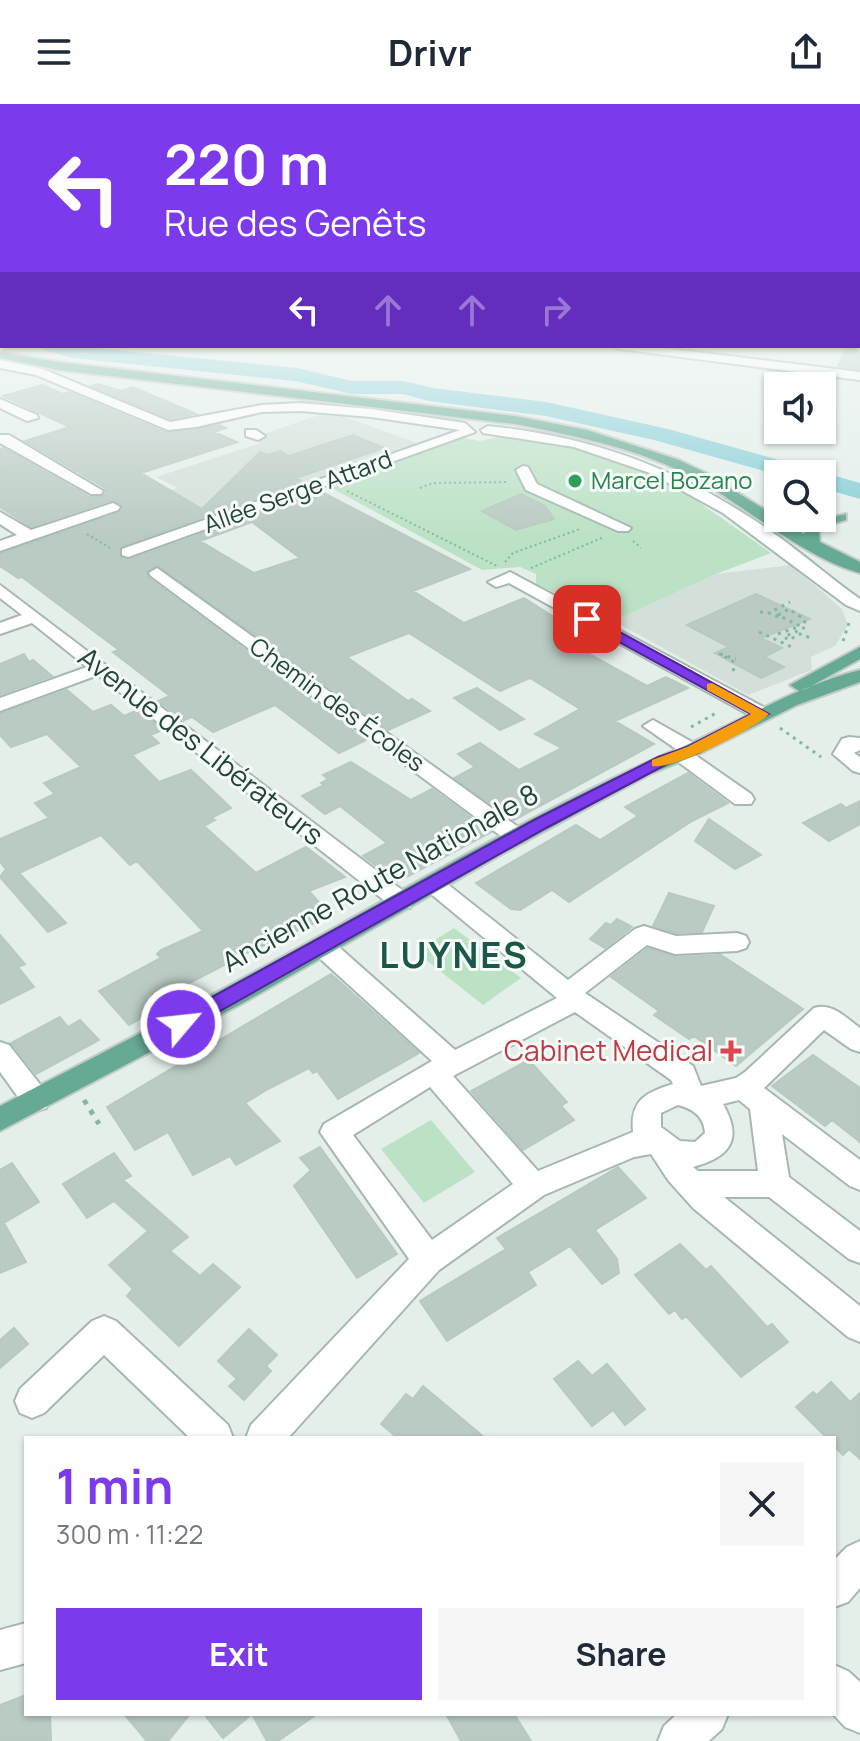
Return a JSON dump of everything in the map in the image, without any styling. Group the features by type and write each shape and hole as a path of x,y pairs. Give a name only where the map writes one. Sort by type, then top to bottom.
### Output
{"main road":[{"path":"186,381 515,420 587,434 648,452 701,476 805,541 860,568"},
{"path":"215,381 511,417 584,430 633,442 685,463 764,508"},
{"path":"836,517 860,518"},
{"path":"814,539 811,531 817,524 841,517"},
{"path":"803,532 860,562"},
{"path":"860,637 857,641 860,652"},
{"name":"Ancienne Route Nationale 8","path":"0,1119 323,947 517,837 757,712 860,652"},
{"name":"Ancienne Route Nationale 8","path":"757,712 860,676"}],"street":[{"path":"60,381 152,422 190,426 250,410 319,408 478,434 488,430 577,442 683,481 791,554 860,606"},
{"path":"0,403 32,418"},
{"path":"213,421 232,427"},
{"name":"Allée Serge Attard","path":"128,552 466,430"},
{"path":"0,439 4,438 96,491"},
{"path":"525,473 531,487 623,528"},
{"path":"0,546 113,507"},
{"path":"0,517 30,536"},
{"name":"Chemin des Écoles","path":"157,573 517,837"},
{"path":"503,580 757,712"},
{"name":"Avenue des Libérateurs","path":"0,590 402,902"},
{"path":"841,594 859,624"},
{"path":"0,629 34,617"},
{"path":"0,705 101,668"},
{"path":"653,726 680,752 743,799"},
{"path":"860,744 849,743 843,754 860,767"},
{"path":"440,880 568,993 641,1047 663,1082 684,1097 708,1105 720,1124 720,1136 705,1153 693,1184"},
{"path":"428,1260 334,1132 568,993 644,935 675,945 737,942"},
{"path":"323,947 443,1068 533,1186"},
{"path":"775,1184 753,1094 755,1080 823,1015 860,1042"},
{"path":"0,1052 36,1100"},
{"path":"720,1124 753,1094"},
{"path":"860,1177 753,1094 654,1101 647,1110 649,1139 676,1172 769,1254 860,1326"},
{"path":"266,1436 428,1260 533,1186 649,1139"},
{"path":"649,1139 679,1155 705,1153"},
{"path":"693,1184 775,1184 860,1249"},
{"path":"32,1401 104,1332 213,1436"},
{"path":"836,1586 860,1560"},
{"path":"0,1650 24,1644"},
{"path":"836,1687 860,1712"},
{"path":"679,1741 705,1716"}],"path":[{"path":"420,488 433,483 504,483 525,473"},
{"path":"327,481 499,567 513,553 605,520"},
{"path":"503,580 623,528"},
{"path":"769,613 790,602"},
{"path":"778,634 800,626 778,615 789,609 804,619 806,627 784,637 789,640 800,634 811,638"},
{"path":"760,612 794,625 791,627"},
{"path":"759,632 794,648"},
{"path":"757,712 823,759"},
{"path":"84,1100 99,1124"}],"shaded area":[{"path":"319,415 345,417 417,443 279,497 124,551 77,523 120,508 121,504 178,488 156,477 261,443 252,438"},
{"path":"791,565 842,609 848,625 835,646 811,657 812,670 748,695 614,621 716,574"}],"green space":[{"path":"502,436 561,444 659,474 771,553 716,574 614,621 536,584 536,574 520,567 482,570 326,485 464,438 480,441"},
{"path":"454,928 521,978 483,1005 416,952"},
{"path":"431,1120 475,1172 424,1203 381,1149"}],"building":[{"path":"98,384 121,391 133,387 196,414 170,419 91,386"},
{"path":"42,385 63,394 69,392 167,433 219,425 226,428 214,432 237,442 141,473 202,509 260,452 268,455 280,451 289,456 353,435 384,448 296,478 303,482 121,546 121,558 129,560 320,491 470,569 413,591 464,623 524,598 603,648 589,654 647,686 666,677 688,688 615,721 654,744 514,820 454,778 475,767 458,754 480,743 519,770 562,748 535,734 580,709 530,678 500,691 409,633 347,657 408,701 412,699 430,711 388,730 157,565 146,572 149,578 366,740 339,753 275,705 213,732 192,717 184,720 158,701 170,696 113,652 119,650 22,577 18,578 0,566 0,554 119,513 122,509 121,504 112,500 31,527 0,507 0,449 3,448 90,497 101,497 106,493 105,488 25,441 70,427 3,396","holes":["252,522 300,558 254,573 200,541"]},
{"path":"521,494 545,506 554,519 516,530 482,511"},
{"path":"756,594 810,619 761,638 782,648 764,657 784,667 761,678 715,653 729,647 687,625"},
{"path":"24,654 29,662 33,660 52,676 0,695 0,664"},
{"path":"477,688 524,719 500,730 454,698"},
{"path":"67,690 93,712 111,705 124,716 138,710 163,730 150,735 159,743 132,755 159,782 191,770 231,808 211,818 215,820 204,826 256,873 306,847 345,877 309,891 331,916 255,949 166,995 172,1001 129,1025 99,991 161,958 157,954 161,950 203,931 137,861 130,865 101,835 19,873 66,923 48,932 0,877 6,869 0,862 0,839 49,818 35,803 55,794 44,783 81,767 47,734 11,747 0,735 0,714"},
{"path":"351,762 411,800 432,789 491,832 397,882 363,856 387,843 340,806 325,814 302,796 324,785 321,783 328,779 323,775"},
{"path":"688,773 728,803 692,821 569,902 552,890 520,910 511,909 476,883 576,825 600,840 638,816 625,807"},
{"path":"860,801 860,824 829,841 803,823 841,804 846,808"},
{"path":"709,819 761,855 735,869 695,841"},
{"path":"669,893 714,906 702,932 676,933 653,926"},
{"path":"617,919 632,927 605,948 590,939 606,923 611,925"},
{"path":"0,935 25,964 18,967 34,987 0,1004"},
{"path":"648,948 675,957 721,955 803,1009 736,1066 694,1036 689,1039 654,1015 659,1011 611,977"},
{"path":"331,974 419,1053 338,1099 317,1071 313,1073 309,1068 245,1103 280,1141 236,1165 230,1156 193,1175 168,1132 135,1150 107,1107"},
{"path":"60,1017 68,1027 80,1020 99,1040 36,1074 11,1043"},
{"path":"813,1055 860,1088 860,1142 832,1120 825,1126 772,1086"},
{"path":"529,1060 567,1102 561,1106 574,1120 523,1150 471,1091"},
{"path":"320,1147 397,1254 357,1278 294,1186 311,1170 300,1158"},
{"path":"114,1153 131,1176 123,1180 188,1237 170,1251 200,1276 213,1264 240,1287 179,1346 127,1296 133,1289 109,1265 148,1231 114,1201 87,1218 63,1184"},
{"path":"12,1163 39,1202 4,1223 26,1262 0,1273 0,1170"},
{"path":"618,1167 646,1198 595,1230 617,1259 619,1273 602,1284 570,1246 528,1272 536,1285 447,1341 420,1301 506,1249 497,1238"},
{"path":"680,1244 706,1270 711,1266 767,1327 772,1324 788,1342 741,1377 686,1316 682,1319 675,1310 669,1314 635,1275"},
{"path":"14,1328 28,1344 0,1368 0,1340"},
{"path":"249,1329 277,1355 266,1366 271,1371 244,1400 229,1386 237,1379 218,1361"},
{"path":"578,1361 592,1376 607,1364 645,1409 625,1425 613,1410 592,1426 554,1379"},
{"path":"831,1382 850,1402 860,1393 860,1459 849,1449 843,1455 836,1448 836,1436 825,1436 796,1407 813,1392 817,1395"},
{"path":"423,1386 483,1436 396,1436 381,1424 406,1394 413,1399"},
{"path":"24,1696 24,1716 50,1716 51,1741 0,1741 0,1705"},
{"path":"126,1716 188,1716 168,1741 147,1741"},
{"path":"206,1716 250,1716 223,1738"},
{"path":"253,1716 314,1716 278,1741 267,1741"},
{"path":"447,1716 515,1716 531,1741 461,1741"}],"waterway":[{"path":"322,381 352,387 412,389 429,394 546,409 659,434 764,463"},
{"path":"836,484 860,491"}],"slow traffic":[{"path":"658,763 692,750 762,714 712,687"}],"place":[{"name":"Marcel Bozano","path":"575,481"},
{"name":"Cabinet Medical","path":"731,1051"}],"district":[{"name":"LUYNES","path":"454,955"}],"route":[{"path":"181,1024 540,824 663,760 692,750 762,714 587,619"}]}
